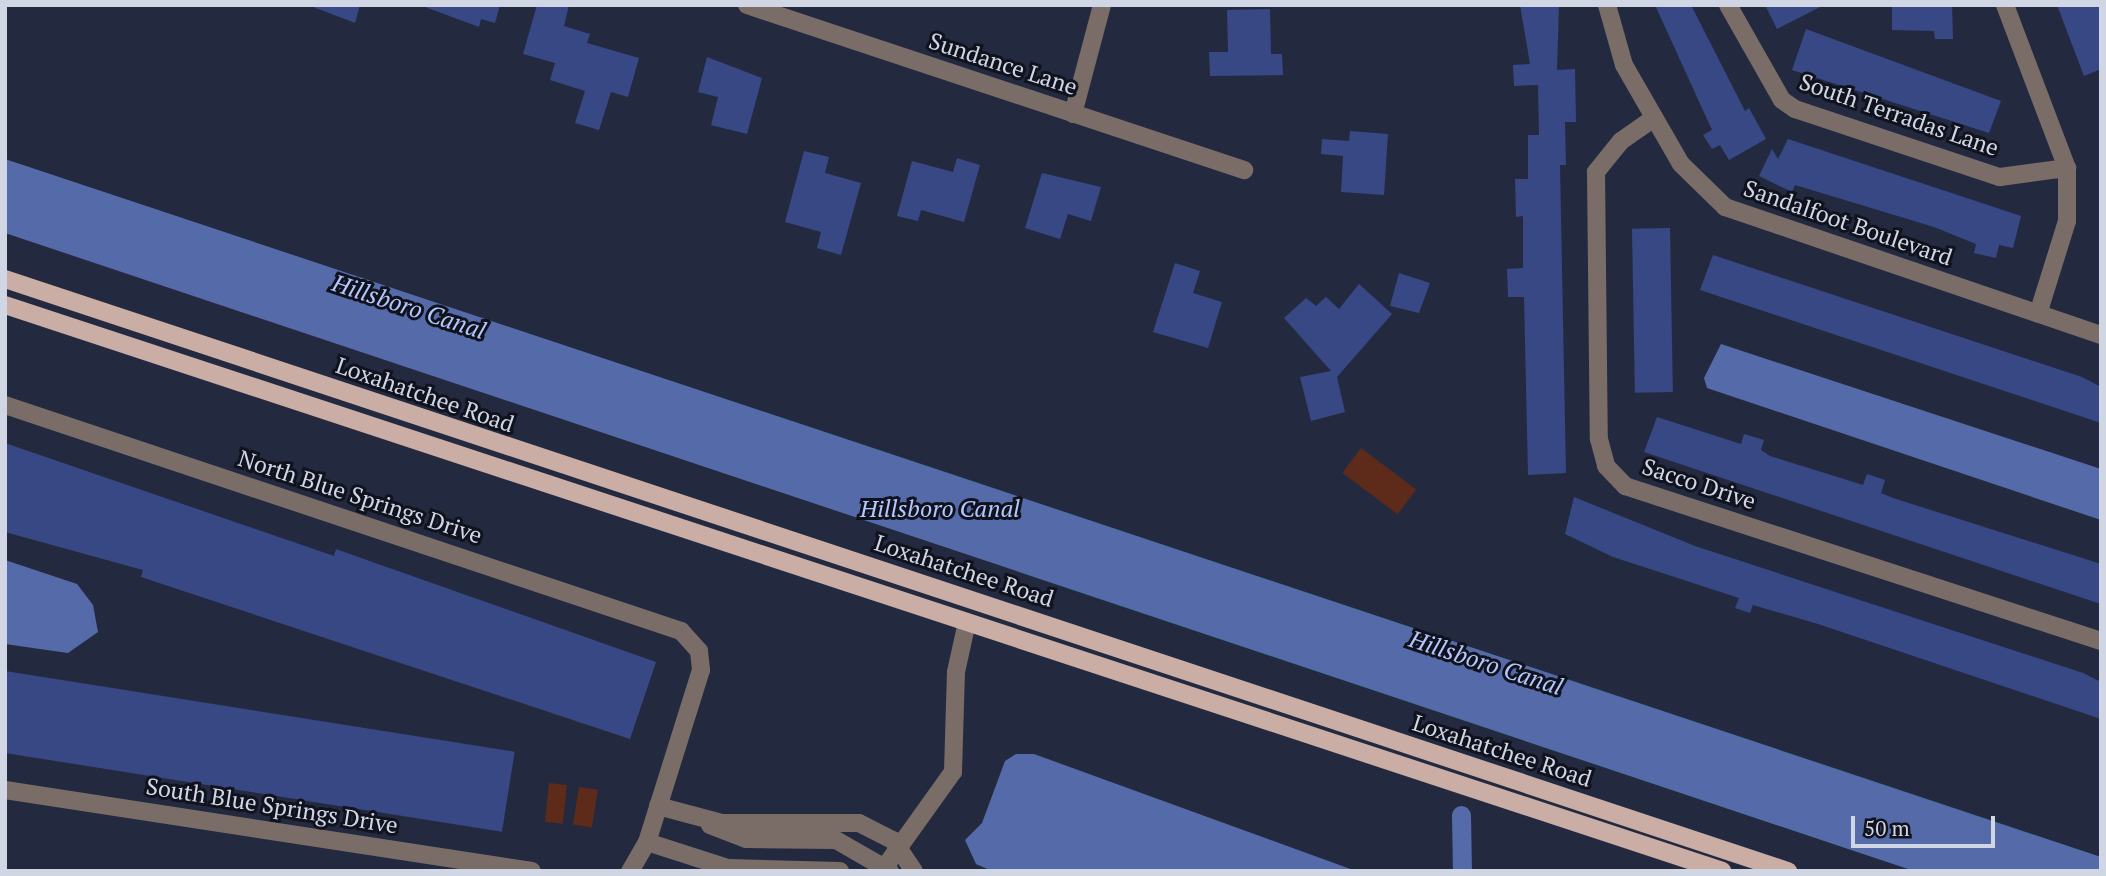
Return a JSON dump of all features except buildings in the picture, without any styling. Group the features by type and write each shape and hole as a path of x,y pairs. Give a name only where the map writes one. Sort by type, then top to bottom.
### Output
{"main road":[{"name":"Loxahatchee Road","path":"5,279 1788,871"},
{"name":"Loxahatchee Road","path":"5,305 1722,871"}],"street":[{"name":"Sundance Lane","path":"747,5 1244,170"},
{"path":"1073,114 1102,5"},
{"name":"Sandalfoot Boulevard","path":"1607,5 1612,38 1654,118 1690,176 1725,207 2101,335"},
{"name":"South Terradas Lane","path":"1728,5 1782,100 1795,109 2000,177 2067,168"},
{"path":"2005,5 2067,168 2067,221 2038,314"},
{"name":"Sacco Drive","path":"1654,118 1621,141 1596,172 1599,439 1606,466 1625,486 2101,641"},
{"name":"North Blue Springs Drive","path":"5,405 662,622 695,644 700,678 658,806"},
{"path":"630,871 647,842 658,806 703,821 836,840 886,869 953,772 956,672 967,622"},
{"name":"South Blue Springs Drive","path":"5,790 532,871"},
{"path":"762,831 850,821 901,847 914,871"},
{"path":"762,831 763,869"},
{"path":"647,842 717,866 840,871"}],"shaded area":[{"path":"1361,448 1416,490 1397,514 1342,473"},
{"path":"549,783 567,785 563,824 545,822"},
{"path":"579,787 598,790 592,828 573,825"}],"water":[{"name":"Hillsboro Canal","path":"5,159 2101,857 2101,871 1914,871 5,233"},
{"path":"1721,344 2101,469 2101,520 1707,388 1704,378"},
{"path":"5,560 77,584 93,605 98,632 68,653 5,644"},
{"path":"1016,754 1034,754 1356,871 992,871 976,864 965,840 982,823 1005,761"}],"waterway":[{"path":"1461,815 1462,871"}]}
